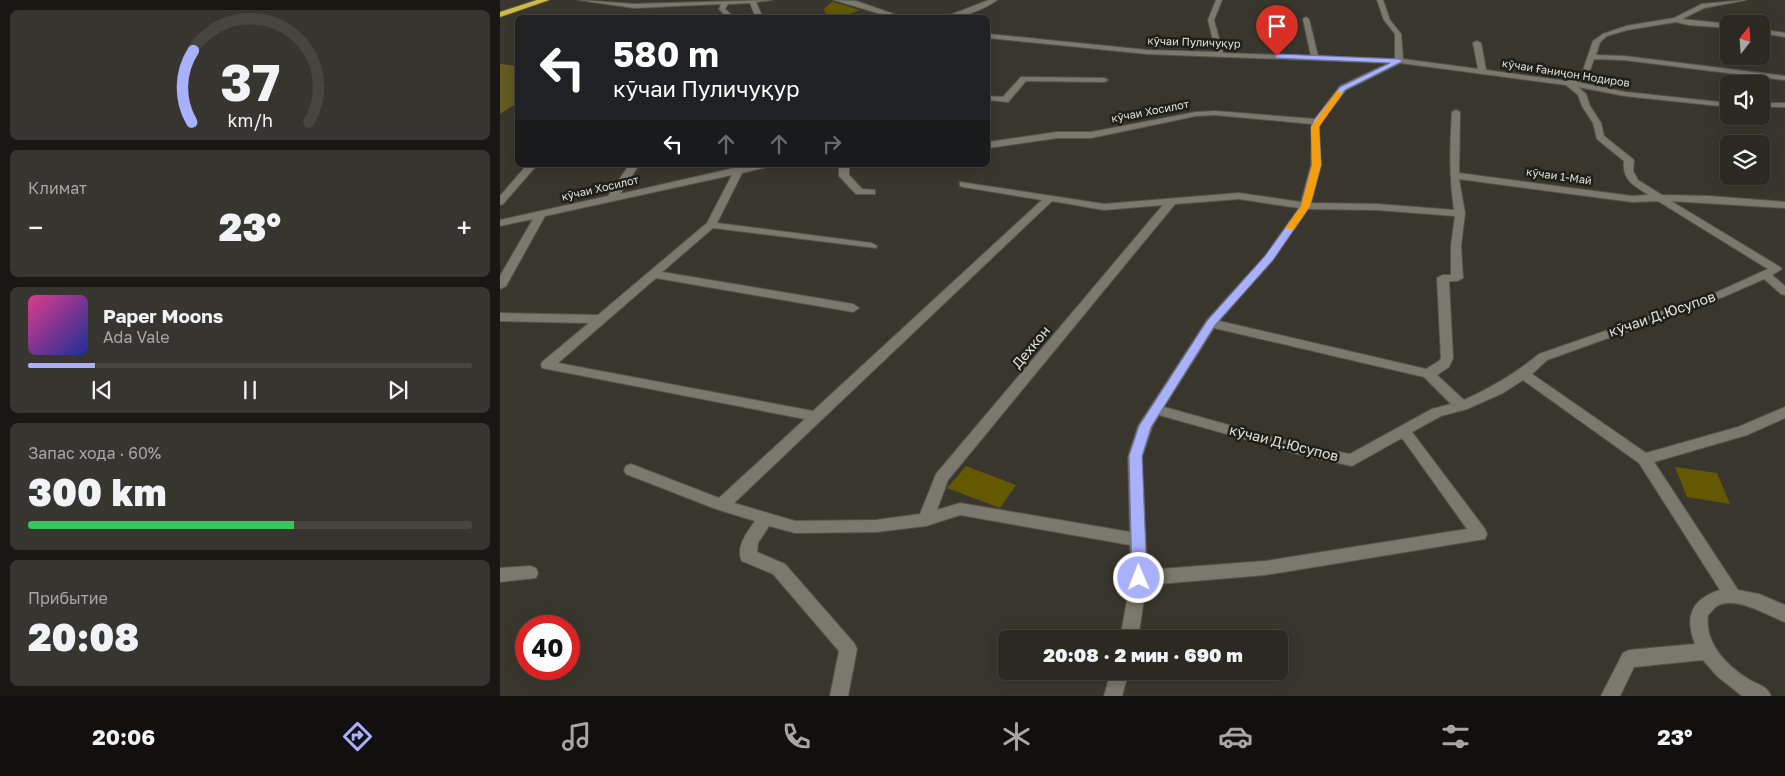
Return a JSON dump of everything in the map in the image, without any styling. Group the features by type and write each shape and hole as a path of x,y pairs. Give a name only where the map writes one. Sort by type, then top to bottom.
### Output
{"highway":[{"path":"500,13 537,0"},
{"path":"500,13 545,0"}],"street":[{"path":"582,0 626,6 769,0"},
{"path":"837,0 856,3 893,15"},
{"path":"956,15 994,0"},
{"path":"1219,0 1211,20 1220,55"},
{"path":"1131,630 1139,578 1136,456 1145,426 1211,323 1269,258 1306,206 1316,165 1315,127 1317,122 1343,88 1399,61 1398,34 1388,20 1380,0"},
{"path":"1568,83 1584,77 1597,41 1605,35 1626,28 1676,20 1702,6 1718,1 1743,0"},
{"path":"752,1 759,15"},
{"path":"725,3 722,9 729,15"},
{"path":"1306,19 1315,57"},
{"path":"1676,20 1720,25"},
{"path":"1770,33 1785,35"},
{"name":"кӯчаи Пуличуқур","path":"990,36 1147,52 1399,61"},
{"path":"1477,43 1482,71"},
{"path":"1592,57 1624,58 1785,78"},
{"name":"кӯчаи Ғаниҷон Нодиров","path":"1399,61 1568,83 1625,94 1720,104"},
{"path":"990,98 1005,100 1024,79 1104,80"},
{"name":"кӯчаи 1-Май","path":"1568,83 1582,94 1586,106 1597,123 1600,137 1629,160 1628,171 1634,182 1661,197 1770,272 1785,292"},
{"path":"1770,105 1785,105"},
{"path":"1428,374 1444,364 1446,358 1443,278 1457,278 1456,246 1460,213 1454,175 1456,166 1454,148 1456,112"},
{"name":"кӯчаи Хосилот","path":"990,145 1057,135 1091,135 1196,114 1215,113 1317,122"},
{"path":"500,202 530,167"},
{"path":"612,198 633,167"},
{"name":"кӯчаи Хосилот","path":"500,223 540,216 724,169 739,170 754,167"},
{"path":"844,167 844,176 860,192 872,192"},
{"path":"739,170 711,225 547,365 816,416"},
{"name":"кӯчаи 1-Май","path":"1454,175 1632,199 1661,197 1728,200 1785,206"},
{"path":"963,184 1104,207 1239,196 1306,206 1377,207 1460,213"},
{"path":"721,505 1049,199"},
{"name":"Дехкон","path":"926,520 941,478 1172,201"},
{"path":"500,286 540,216"},
{"path":"711,225 872,246"},
{"name":"кӯчаи Д.Юсупов","path":"1155,409 1301,450 1352,460 1437,412 1462,406 1498,390 1523,374 1543,357 1719,295 1770,272"},
{"path":"652,274 853,308"},
{"path":"500,316 600,319"},
{"path":"1211,323 1428,374 1462,406"},
{"path":"1523,374 1644,459 1733,596"},
{"path":"1644,459 1742,431 1785,412"},
{"path":"1139,578 1266,568 1479,534 1403,430"},
{"path":"631,470 721,505 795,527 876,526 926,520 960,509 1138,540"},
{"path":"766,518 750,541 748,556 778,569 848,649 839,696"},
{"path":"500,575 530,573"},
{"path":"1762,696 1751,692 1725,673 1707,651 1698,629 1700,611 1713,600 1733,596 1756,600 1785,614"},
{"path":"1610,696 1629,659 1707,651"},
{"path":"1113,696 1117,680"}],"shaded area":[{"path":"500,64 515,66 515,104 500,114"}],"building":[{"path":"833,1 860,10 848,15 826,15 824,9"},
{"path":"966,466 1016,485 1000,508 947,488"},
{"path":"1675,467 1717,473 1730,504 1687,497"}],"slow traffic":[{"path":"1290,227 1306,206 1316,165 1315,127 1339,93"}],"route":[{"path":"1139,578 1136,456 1145,426 1211,323 1269,258 1306,206 1316,165 1315,127 1317,122 1343,88 1399,61 1277,56"}]}
